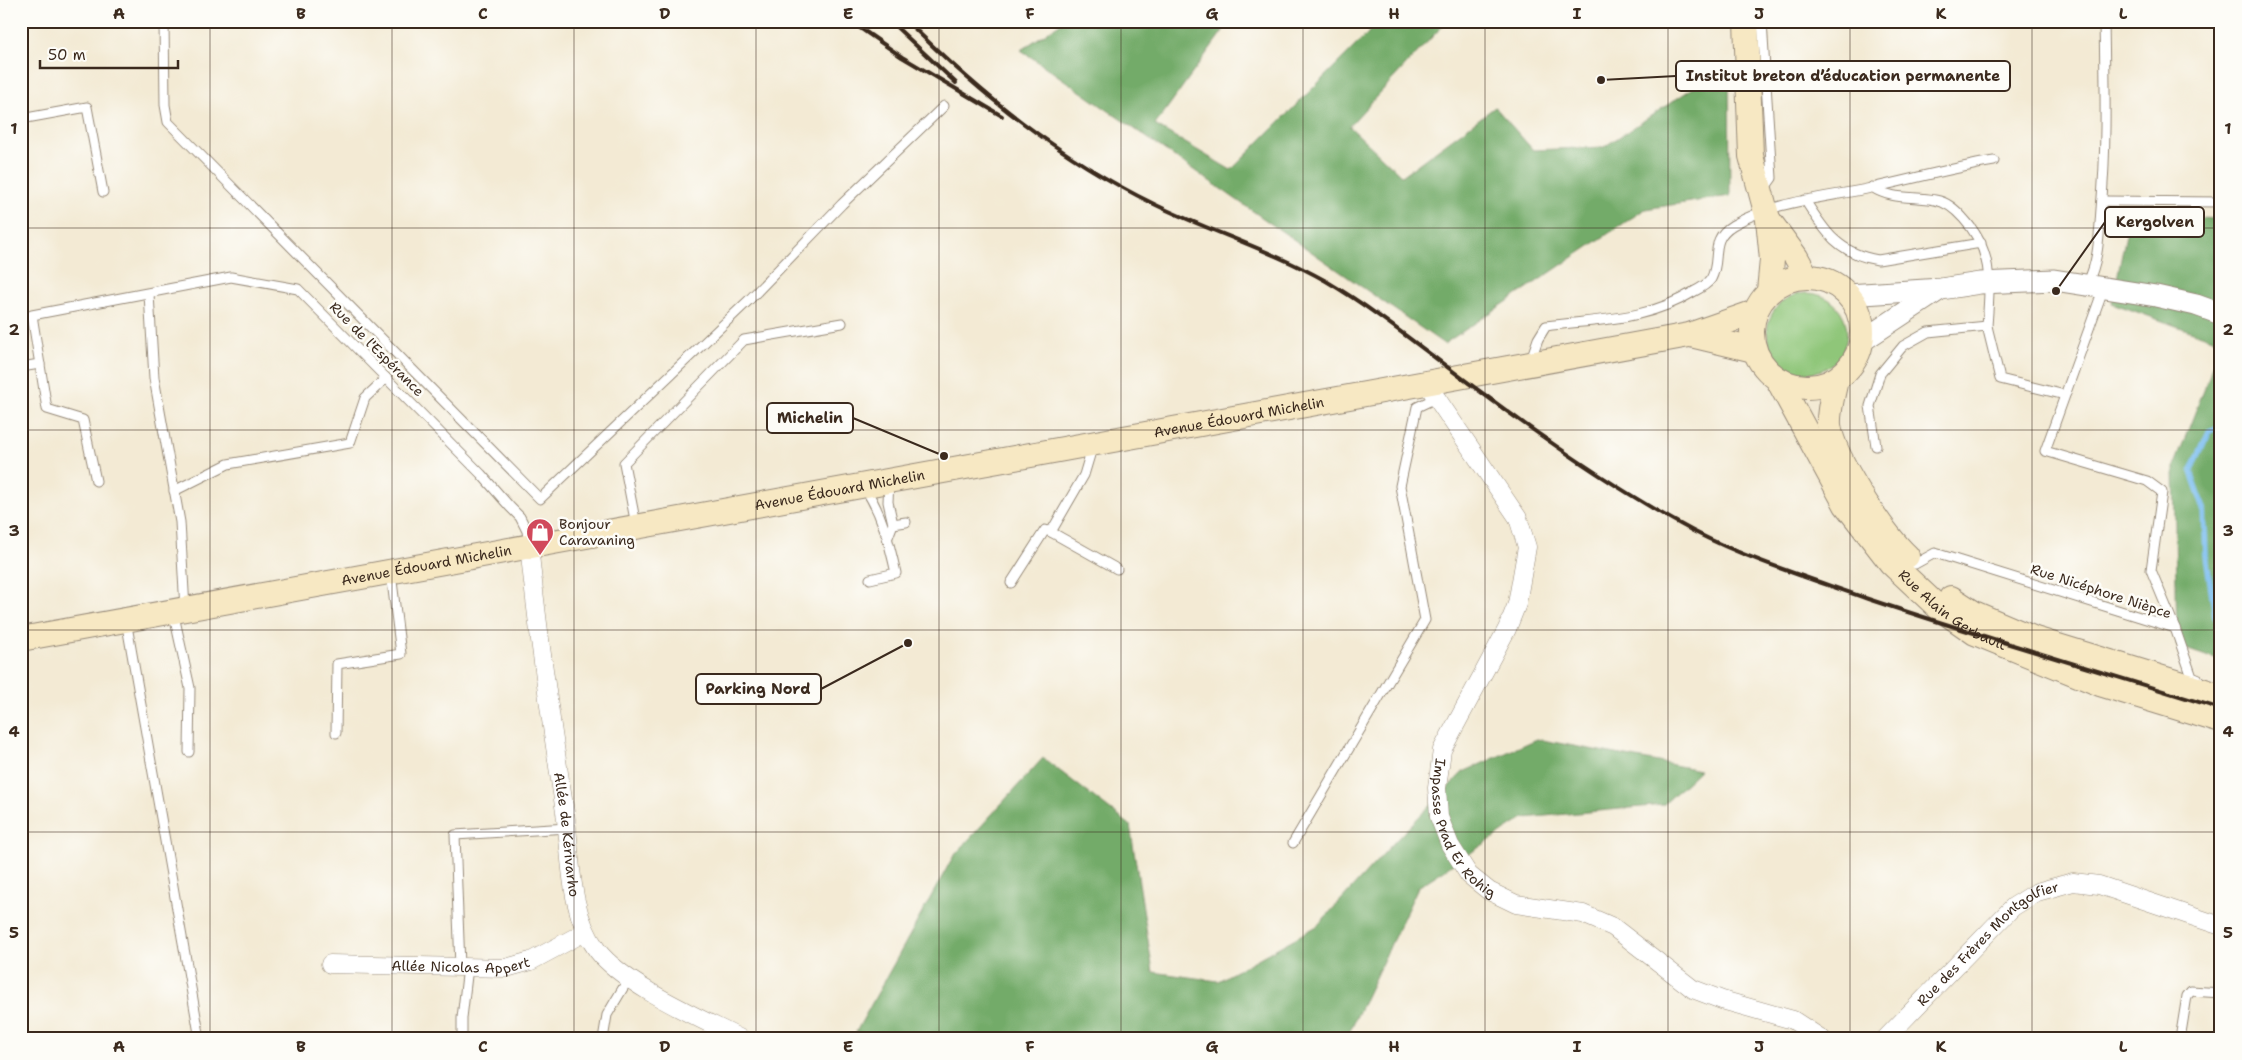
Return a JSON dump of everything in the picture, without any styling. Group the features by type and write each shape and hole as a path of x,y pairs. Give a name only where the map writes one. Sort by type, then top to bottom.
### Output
{"main road":[{"path":"1746,21 1751,156 1765,207 1772,260 1769,292"},
{"path":"1765,207 1808,277"},
{"path":"1808,277 1822,279 1836,285 1848,295 1857,308 1862,324 1862,341 1852,363 1836,380 1822,386 1807,388 1792,386 1778,380 1759,362 1754,350 1751,330 1755,312 1769,292 1780,284 1794,278 1808,277"},
{"name":"Avenue Édouard Michelin","path":"21,639 1093,442 1431,391 1529,364 1689,335 1755,312"},
{"name":"Avenue Édouard Michelin","path":"1689,335 1754,350"},
{"name":"Rue Alain Gerbault","path":"1778,380 1846,505 1891,563 1939,608 1975,633 2100,684 2221,721"},
{"name":"Rue Alain Gerbault","path":"1836,380 1829,412 1832,440 1870,508 1902,552 1915,564 1929,582 1974,613 2003,627 2035,639 2221,696"}],"street":[{"path":"1848,295 1941,289 1990,283 2054,280 2096,285 2196,305 2221,314"},
{"path":"1862,341 1941,289"},
{"name":"Impasse Prad Er Rohig","path":"1431,391 1518,518 1527,547 1517,604 1507,629 1442,750 1437,788 1439,817 1450,845 1469,875 1490,891 1516,904 1584,914 1613,927 1693,989 1722,1000 1793,1020 1822,1039"},
{"name":"Allée de Kérivarho","path":"529,546 538,639 568,828 578,912 585,932 599,952 617,970 741,1039"},
{"name":"Rue des Frères Montgolfier","path":"1886,1039 2013,907 2037,892 2073,882 2099,885 2221,926"},
{"name":"Allée Nicolas Appert","path":"330,964 506,968 531,961 585,932"}],"lane":[{"path":"164,21 165,105 168,122 540,499 749,300 842,204 944,106"},
{"path":"1762,21 1772,178 1765,207"},
{"name":"Rue Nicéphore Nièpce","path":"2104,21 2106,86 2102,201 2094,270 2096,285 2065,395 2045,451 2146,481 2162,492 2151,570 2175,628"},
{"path":"21,119 87,107 103,192"},
{"path":"1529,364 1538,339 1546,326 1605,321 1646,314 1674,304 1706,284 1712,278 1717,241 1724,231 1765,207 1872,187 1950,168 1994,160"},
{"path":"1872,187 1888,195 1935,200 1948,204 1974,229 1988,266 1990,283 1987,326 2000,379 2065,395"},
{"path":"1805,200 1829,236 1844,248 1862,258 1878,260 1981,244"},
{"path":"2102,201 2221,202"},
{"name":"Rue de l'Espérance","path":"40,364 32,315 231,277 298,289 481,474 520,517 527,531 529,546"},
{"path":"149,294 154,378 180,522 179,610 190,688 189,752"},
{"path":"636,525 624,464 744,340 842,323"},
{"path":"1876,446 1870,406 1880,374 1903,346 1928,332 1987,326"},
{"path":"21,367 40,364 47,409 83,420 96,481"},
{"path":"174,491 228,464 350,444 365,398 386,378"},
{"path":"1294,842 1425,620 1400,486 1417,407 1431,391"},
{"path":"1051,532 1084,475 1093,442"},
{"path":"888,537 893,524 888,502 889,480"},
{"path":"863,485 876,505 888,537 896,573 870,579"},
{"path":"893,524 906,522"},
{"path":"1011,583 1045,530 1117,570"},
{"name":"Rue Nicéphore Nièpce","path":"1915,564 1935,553 2175,628"},
{"path":"336,733 337,664 401,654 391,571"},
{"path":"126,620 200,1039"},
{"path":"2175,628 2192,677 2221,686"},
{"path":"462,1039 464,967 455,835 568,828"},
{"path":"603,1039 607,1016 629,978"},
{"path":"2180,1039 2187,996 2191,992 2221,994"}],"green space":[{"path":"1064,21 1230,21 1155,125 1231,170 1380,21 1447,21 1349,126 1402,176 1495,107 1533,150 1604,147 1729,64 1730,196 1645,209 1444,344 1021,50"},
{"path":"2130,215 2221,219 2221,342 2112,303"},
{"path":"1807,293 1822,296 1835,305 1844,318 1847,333 1844,348 1835,361 1822,370 1807,373 1792,370 1779,361 1770,348 1767,333 1770,318 1779,305 1792,296"},
{"path":"2221,346 2221,661 2177,646 2174,466"},
{"path":"1537,739 1700,770 1663,805 1524,818 1418,887 1346,1039 897,1039 856,1032 953,857 1043,758 1130,825 1153,972 1218,981 1317,926 1398,838 1463,772"}],"waterway":[{"path":"2221,426 2209,431 2191,472 2204,508 2206,555 2215,616 2221,625"}],"railway":[{"path":"850,21 902,57 1002,116"},
{"path":"890,21 956,83"},
{"path":"907,21 993,99 1023,123 1086,166 1154,204 1262,250 1326,281 1387,322 1465,381 1561,449 1613,484 1693,531 1757,560 1868,599 2221,709"}],"place":[{"name":"Institut breton d’éducation permanente","path":"1601,80"},
{"name":"Kergolven","path":"2056,291"},
{"name":"Michelin","path":"944,456"},
{"name":"Bonjour Caravaning","path":"540,556"},
{"name":"Parking Nord","path":"908,643"}]}
